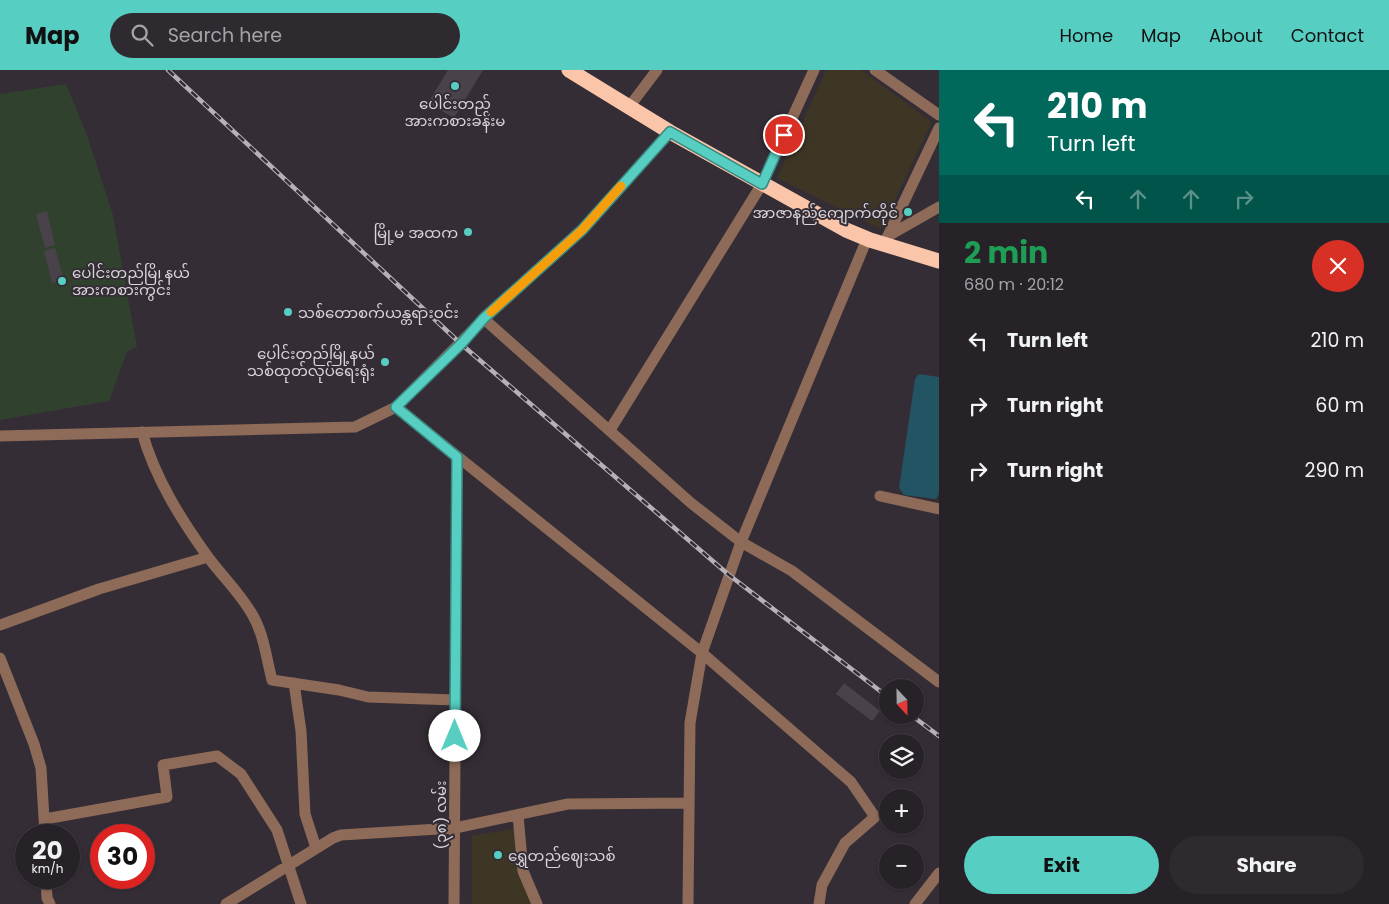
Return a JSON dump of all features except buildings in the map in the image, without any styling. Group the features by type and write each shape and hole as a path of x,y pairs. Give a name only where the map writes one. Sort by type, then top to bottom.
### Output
{"highway":[{"path":"569,70 670,132 846,230 867,239 886,240 939,261"}],"street":[{"path":"629,106 657,70"},
{"path":"610,430 762,184 814,70"},
{"path":"875,70 939,115"},
{"path":"886,240 939,128"},
{"path":"0,436 355,427 396,407 461,344 484,318 582,230 670,132"},
{"path":"886,240 939,207"},
{"path":"688,904 690,723 702,653 741,542 867,239"},
{"path":"484,318 691,503 741,542 792,571 939,682"},
{"path":"396,407 702,653 850,782 875,817 845,842 822,885 819,904"},
{"path":"142,432 150,461 170,500 208,557 252,614 263,637 272,680 339,690 368,698 456,700"},
{"name":"(၃၈) လမ်း","path":"454,904 457,457"},
{"path":"880,496 939,509"},
{"path":"0,625 99,589 208,557"},
{"path":"0,658 34,744 41,768 45,824"},
{"path":"294,684 301,731 305,814 316,848"},
{"path":"45,819 167,797 163,765 217,756 241,774 258,804 277,830 301,904"},
{"path":"226,904 316,848 341,835 454,828 568,804 688,803"},
{"path":"518,814 523,871 538,904"},
{"path":"915,904 939,873"},
{"path":"47,889 47,898 50,904"}],"shaded area":[{"path":"826,70 861,70 932,122 881,229 777,178"},
{"name":"ရွှေတည်ဈေးသစ်","path":"522,827 526,875 536,904 472,904 472,836"}],"green space":[{"name":"‌ပေါင်းတည်မြို့နယ် အားကစားကွင်း","path":"66,84 87,135 113,215 137,347 127,352 109,401 0,420 0,94"}],"water":[{"path":"919,374 939,377 939,494 936,499 904,495 899,488 915,379"}],"railway":[{"path":"168,70 461,344 729,575 879,690"},
{"path":"923,724 939,736"}],"slow traffic":[{"path":"491,312 582,230 621,186"}],"place":[{"name":"ပေါင်းတည် အားကစားခန်းမ","path":"455,86"},
{"name":"အာဇာနည်ကျောက်တိုင်","path":"908,212"},
{"name":"မြို့မ အထက","path":"468,232"},
{"name":"‌ပေါင်းတည်မြို့နယ် အားကစားကွင်း","path":"62,281"},
{"name":"သစ်တောစက်ယန္တရားဝင်း","path":"288,312"},
{"name":"ပေါင်းတည်မြို့နယ် သစ်ထုတ်လုပ်ရေးရုံး","path":"385,362"},
{"name":"ရွှေတည်ဈေးသစ်","path":"498,855"}],"route":[{"path":"455,736 457,457 396,407 461,344 484,318 582,230 670,132 762,184 784,135"}]}
